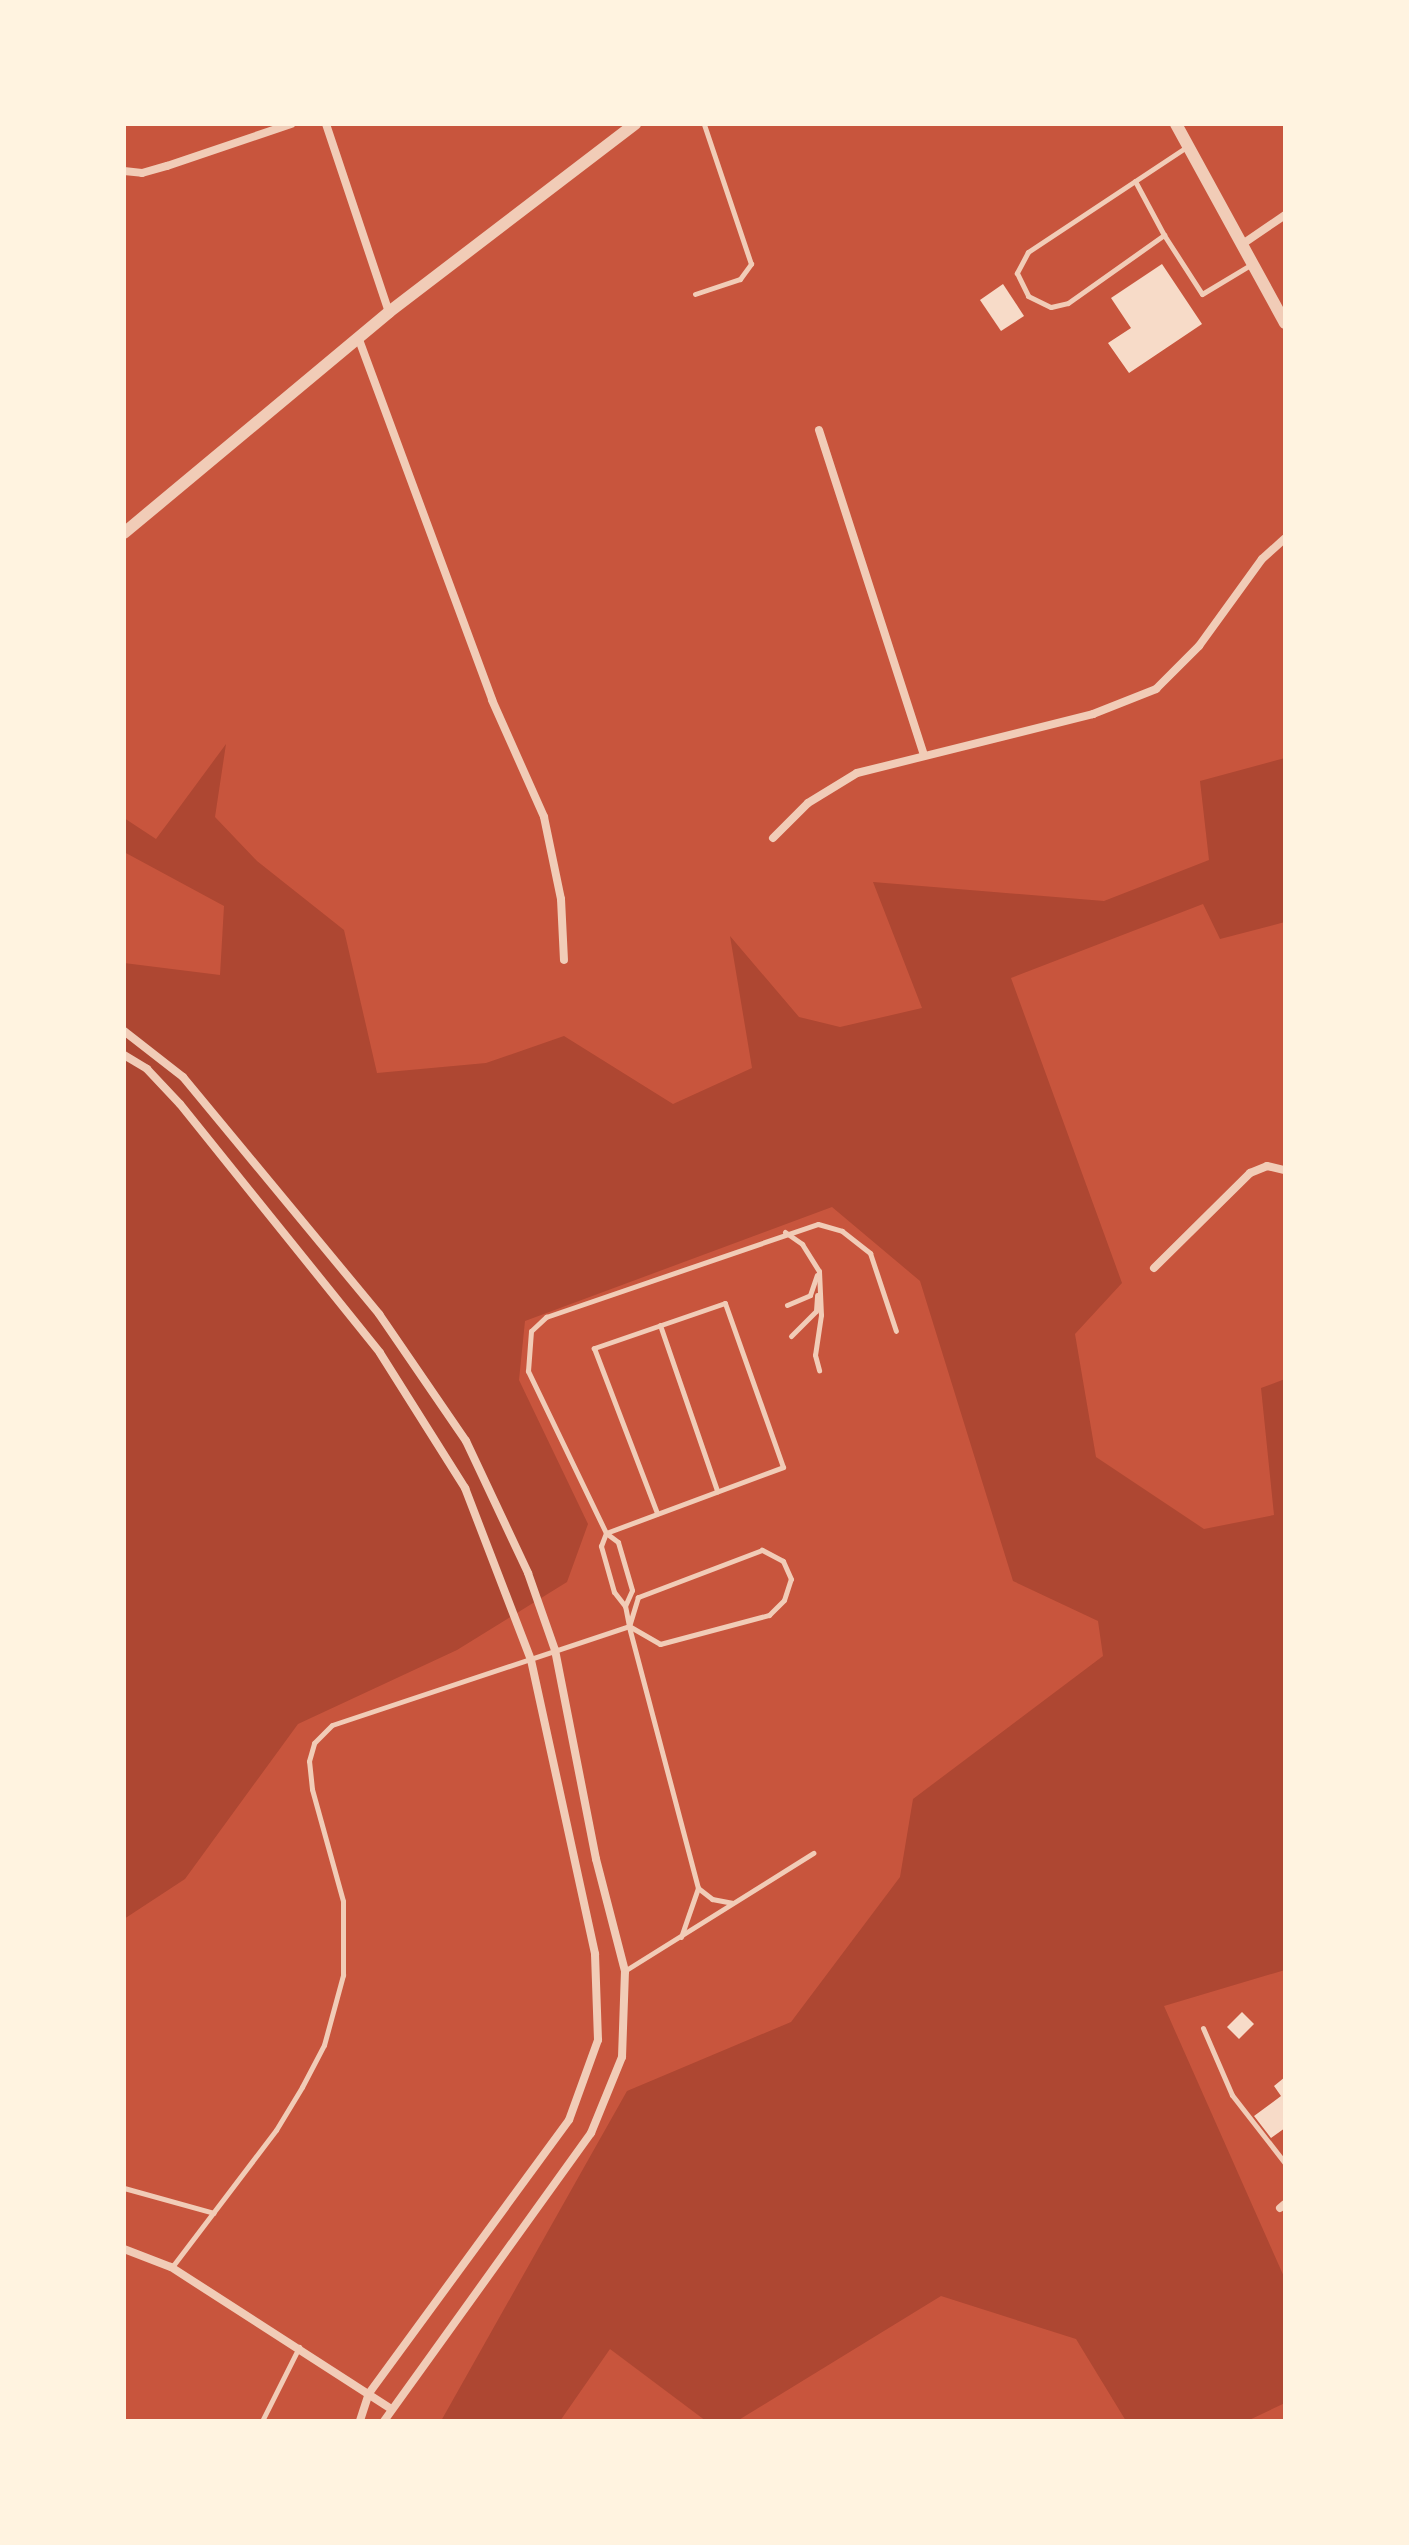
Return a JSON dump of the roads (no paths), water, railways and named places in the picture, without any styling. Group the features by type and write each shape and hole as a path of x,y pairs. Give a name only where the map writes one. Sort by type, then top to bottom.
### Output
{"street":[{"path":"124,171 142,173 167,166 291,124"},
{"path":"326,124 389,312"},
{"path":"124,533 389,312 635,124"},
{"path":"1176,124 1244,243 1285,323"},
{"path":"1244,243 1285,215"},
{"path":"358,337 492,700 544,817 561,899 564,960"},
{"path":"819,430 924,755"},
{"path":"773,838 831,786 924,755 1093,714 1156,689 1199,646 1262,559 1285,538"},
{"path":"124,1031 183,1077 414,1361 466,1441 528,1573 555,1650 596,1859 625,1971 622,2057 591,2133 390,2408 384,2421"},
{"path":"124,1055 147,1069 180,1104 380,1353 426,1421 465,1488 531,1660 595,1954 598,2040 569,2120 369,2393 360,2421"},
{"path":"1154,1268 1250,1173 1267,1166 1285,1170"},
{"path":"124,2249 171,2267 299,2346 390,2408"}],"lane":[{"path":"695,294 740,279 751,264 704,124"},
{"path":"1164,235 1068,303 1051,307 1028,296 1017,273 1028,252 1189,146"},
{"path":"1135,181 1164,235 1202,294 1254,263"},
{"path":"625,1606 632,1590 618,1542 606,1533 528,1371 531,1331 546,1317 784,1232 818,1224 842,1231 870,1253 896,1331"},
{"path":"784,1232 802,1244 819,1271 821,1315 815,1355 819,1370"},
{"path":"787,1305 810,1295 819,1271"},
{"path":"791,1336 816,1311 819,1271"},
{"path":"657,1513 594,1348 725,1303 783,1467 606,1533 601,1546 614,1592 625,1606 698,1888 681,1937"},
{"path":"660,1325 717,1491"},
{"path":"171,2267 214,2213 302,2087 324,2045 343,1975 343,1901 312,1789 309,1761 314,1743 332,1725 629,1626 660,1644 769,1615 784,1600 791,1579 783,1561 762,1550 638,1597 629,1626"},
{"path":"625,1971 813,1853"},
{"path":"698,1888 712,1899 733,1903"},
{"path":"1203,2028 1232,2095 1285,2163"},
{"path":"124,2188 214,2213"},
{"path":"262,2421 299,2346"}]}
